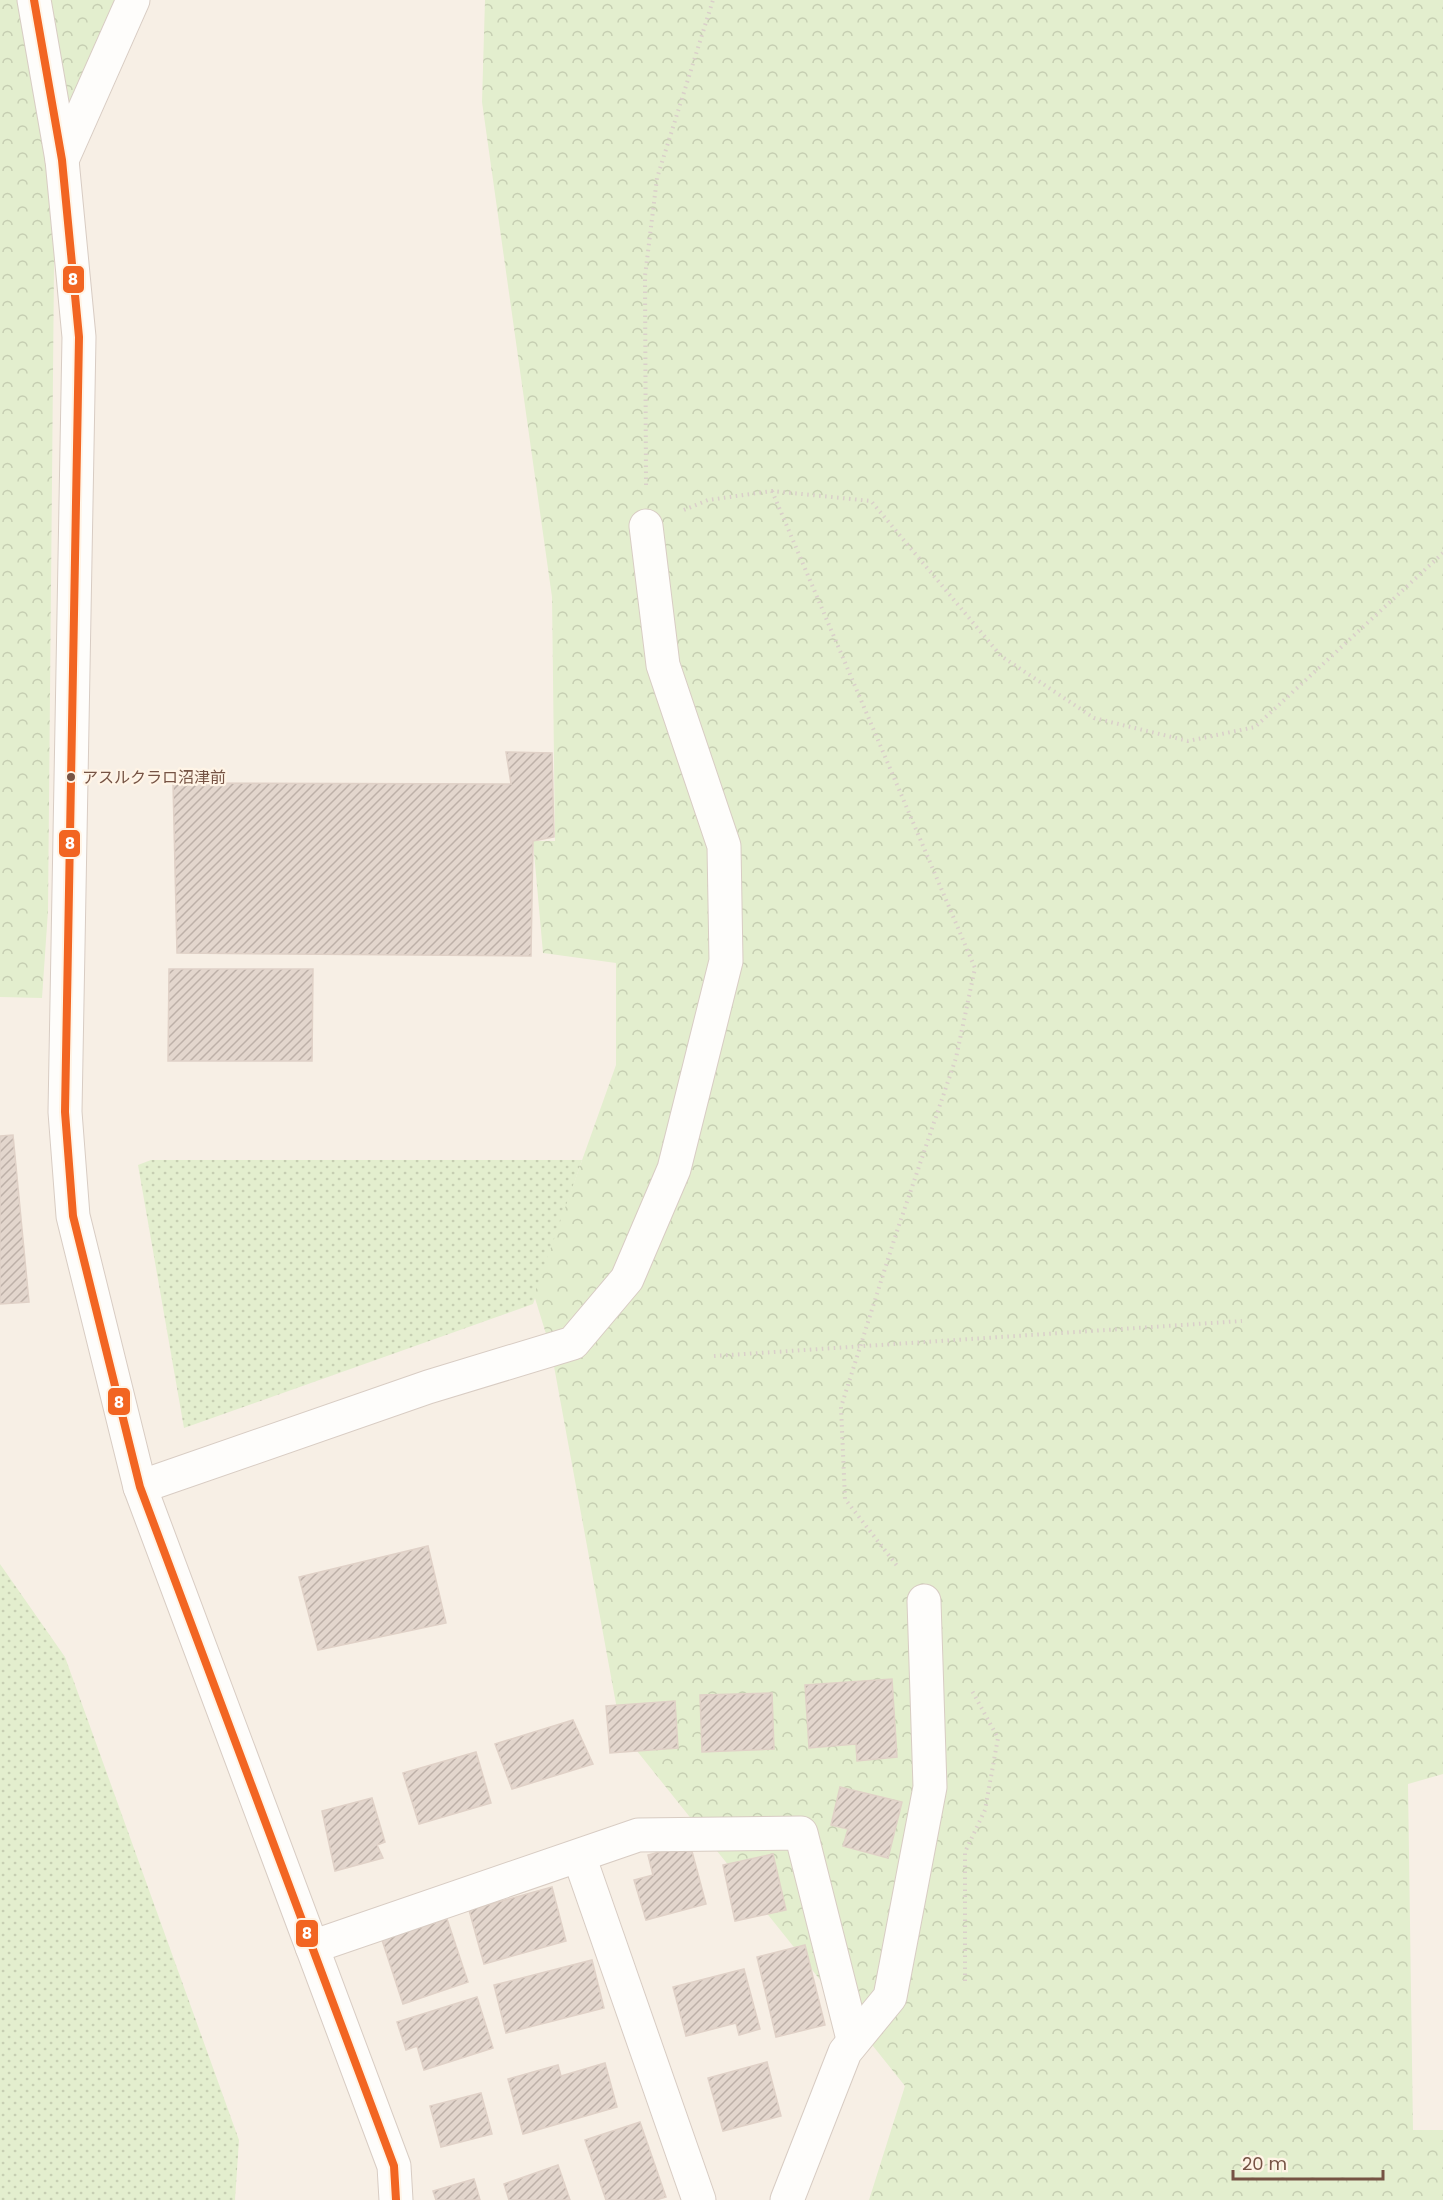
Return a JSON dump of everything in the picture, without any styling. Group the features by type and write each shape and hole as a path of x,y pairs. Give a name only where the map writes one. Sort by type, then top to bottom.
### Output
{"street":[{"path":"34,0 62,160 79,338 65,1112 74,1216 140,1487 394,2166 396,2200"},
{"path":"62,160 133,0"},
{"path":"140,1487 428,1387 573,1343 627,1279 674,1169 726,961 724,846 663,665 646,526"},
{"path":"787,2200 844,2052 890,1997 930,1787 924,1601"},
{"path":"312,1947 638,1835 801,1833 853,2039"},
{"path":"579,1856 699,2200"}],"path":[{"path":"713,0 657,178 646,265 646,526 708,500 772,491 871,501 1001,656 1094,718 1188,741 1256,727 1443,552"},
{"path":"772,491 975,968 956,1058 896,1234 841,1407 845,1499 924,1601"},
{"path":"714,1356 1242,1321"},
{"path":"964,1982 964,1852 985,1810 998,1738 970,1685"}],"green space":[{"path":"0,0 120,0 55,160 48,911 42,998 0,997"},
{"path":"485,0 1443,0 1443,1774 1408,1784 1413,2130 1443,2130 1443,2200 869,2200 905,2086 621,1731 551,1350 534,1295 616,1065 616,963 543,953 533,841 555,841 552,597 482,102"},
{"path":"151,1160 582,1160 533,1304 184,1428 138,1165"},
{"path":"0,1564 65,1657 239,2140 235,2200 0,2200"}],"building":[{"path":"506,752 552,753 554,837 533,841 531,956 177,953 173,783 511,784"},
{"path":"169,969 313,969 312,1061 168,1061"},
{"path":"13,1135 29,1302 0,1304 0,1136"},
{"path":"428,1546 446,1623 318,1650 299,1577"},
{"path":"892,1679 897,1757 857,1761 856,1744 809,1748 805,1685"},
{"path":"772,1693 774,1749 702,1752 700,1695"},
{"path":"675,1701 678,1748 610,1753 606,1706"},
{"path":"573,1720 593,1764 512,1789 495,1744"},
{"path":"476,1752 491,1803 419,1824 403,1773"},
{"path":"840,1787 902,1802 888,1858 843,1846 848,1829 831,1825"},
{"path":"372,1798 385,1842 377,1845 383,1858 335,1871 322,1811"},
{"path":"690,1844 706,1904 646,1920 634,1880 653,1875 648,1855"},
{"path":"773,1854 786,1910 735,1921 723,1865"},
{"path":"552,1887 566,1941 484,1964 469,1910"},
{"path":"447,1919 468,1982 403,2004 382,1940"},
{"path":"805,1945 825,2025 776,2037 757,1957"},
{"path":"592,1960 604,2008 506,2033 494,1985"},
{"path":"744,1969 760,2029 739,2035 736,2023 686,2036 673,1987"},
{"path":"477,1997 493,2048 424,2070 417,2046 406,2050 397,2022"},
{"path":"767,2062 781,2116 723,2131 708,2078"},
{"path":"605,2063 617,2107 523,2134 508,2079 558,2065 561,2076"},
{"path":"481,2093 492,2134 441,2147 430,2106"},
{"path":"640,2122 666,2197 656,2200 606,2200 585,2140"},
{"path":"558,2165 570,2200 509,2200 504,2184"},
{"path":"474,2179 480,2200 436,2200 433,2191"}],"transit line":[{"name":"8","path":"34,0 62,160 79,337 65,1112 73,1216 140,1487 394,2166 396,2200"}],"place":[{"name":"アスルクラロ沼津前","path":"71,777"}]}
